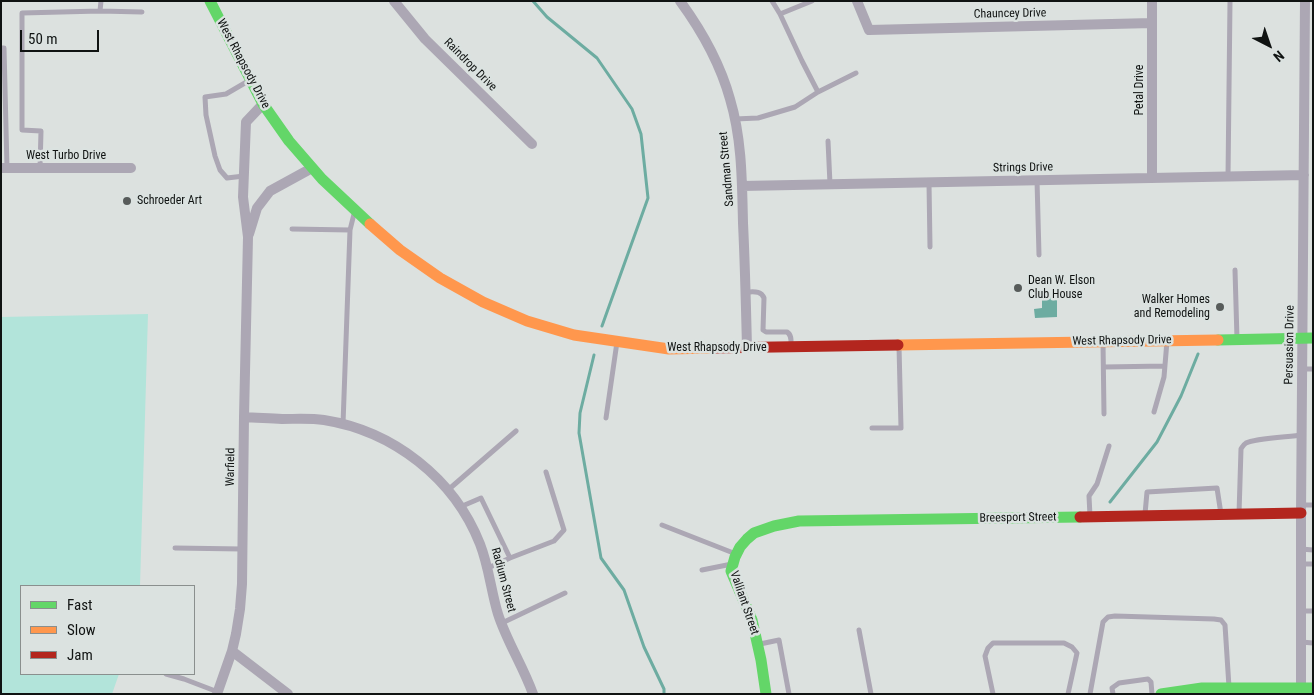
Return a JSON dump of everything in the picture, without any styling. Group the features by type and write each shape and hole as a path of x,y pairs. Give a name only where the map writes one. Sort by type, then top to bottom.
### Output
{"street":[{"name":"West Rhapsody Drive","path":"210,1 263,104 289,140 322,179 400,250 440,278 483,302 528,321 574,335 670,350 1308,338"},
{"name":"Raindrop Drive","path":"394,1 425,39 532,144"},
{"name":"Sandman Street","path":"680,1 709,45 721,71 735,119 740,151 742,186 747,348"},
{"name":"Chauncey Drive","path":"857,1 869,30 1152,23"},
{"name":"Petal Drive","path":"1152,1 1152,178"},
{"name":"Persuasion Drive","path":"1305,1 1304,175 1308,369 1302,436 1301,642 1307,688"},
{"name":"Warfield","path":"218,693 232,651 240,609 248,237 243,197 246,122 263,104"},
{"name":"West Turbo Drive","path":"4,168 131,168"},
{"name":"Warfield","path":"248,237 257,208 270,191 312,168"},
{"name":"Strings Drive","path":"742,186 1304,175"},
{"name":"Radium Street","path":"244,417 302,418 343,424 363,430 401,449 434,474 460,506 480,543 488,568 498,613 507,639 533,694"},
{"name":"Breesport Street","path":"736,554 756,532 771,526 799,522 1221,515 1301,509"},
{"name":"Valliant Street","path":"736,554 731,571 752,620 762,660 766,694"},
{"path":"232,651 288,694"},
{"path":"1161,694 1202,688 1286,691 1307,688"}],"lane":[{"path":"100,11 101,1"},
{"path":"772,1 818,92"},
{"path":"780,14 812,1"},
{"path":"1228,176 1230,1"},
{"path":"40,168 41,131 22,130 22,13 142,12"},
{"path":"1,48 4,48 4,168"},
{"path":"735,119 758,118 795,107 818,92 856,74"},
{"path":"244,176 227,178 220,170 206,115 205,97 226,94 251,80"},
{"path":"828,141 830,184"},
{"path":"1038,180 1039,255"},
{"path":"929,183 930,247"},
{"path":"343,424 350,230 355,211"},
{"path":"292,229 350,230"},
{"path":"1235,270 1237,339"},
{"path":"746,292 759,292 763,295 763,330 766,332 790,333 791,347"},
{"path":"1154,412 1164,377 1168,340"},
{"path":"606,418 617,341"},
{"path":"1103,342 1104,414"},
{"path":"872,428 901,428 899,345"},
{"path":"1104,368 1165,366"},
{"path":"448,490 516,431"},
{"path":"1239,514 1241,449 1244,444 1263,439 1302,436"},
{"path":"1090,517 1089,496 1097,484 1109,446"},
{"path":"488,568 554,541 564,530 546,472"},
{"path":"1145,516 1147,492 1217,488 1221,515"},
{"path":"460,506 481,498 510,558"},
{"path":"1301,509 1313,505"},
{"path":"662,525 736,554"},
{"path":"175,548 242,549"},
{"path":"1301,549 1313,550"},
{"path":"702,570 736,554"},
{"path":"1301,564 1313,564"},
{"path":"502,623 565,592"},
{"path":"1301,611 1313,611"},
{"path":"1090,694 1103,622 1108,617 1115,616 1221,620 1225,624 1229,688"},
{"path":"859,630 871,694"},
{"path":"758,645 779,640 790,694"},
{"path":"1301,642 1313,643"},
{"path":"993,694 985,656 988,648 993,643 1064,643 1072,646 1077,653 1068,694"},
{"path":"170,675 218,693"},
{"path":"1113,694 1112,688 1120,683 1148,679 1151,682 1152,694"}],"shaded area":[{"path":"1042,295 1057,295 1057,317 1035,318 1034,309 1042,308"},
{"path":"148,314 140,585 20,585 20,675 119,675 112,694 1,694 1,317"}],"waterway":[{"path":"533,1 547,17 597,58 632,109 641,134 648,198 602,326"},
{"path":"1110,502 1157,442 1181,396 1198,354"},
{"path":"594,355 580,413 579,433 601,558 624,590 644,647 664,689 664,694"}],"traffic: fast":[{"path":"210,1 263,104 289,141 322,179 370,224"},
{"path":"1218,340 1313,338"},
{"path":"766,694 752,620 731,571 740,547 754,533 774,526 799,521 1080,517"},
{"path":"1161,694 1202,688 1313,688"}],"traffic: slow":[{"path":"370,224 400,250 440,278 483,302 527,321 574,335 669,349 713,348"},
{"path":"898,345 1218,340"}],"traffic: jam":[{"path":"713,348 898,345"},
{"path":"1080,517 1301,513"}],"place":[{"name":"Schroeder Art","path":"127,201"},
{"name":"Dean W. Elson Club House","path":"1018,288"},
{"name":"Walker Homes and Remodeling","path":"1220,307"}]}
